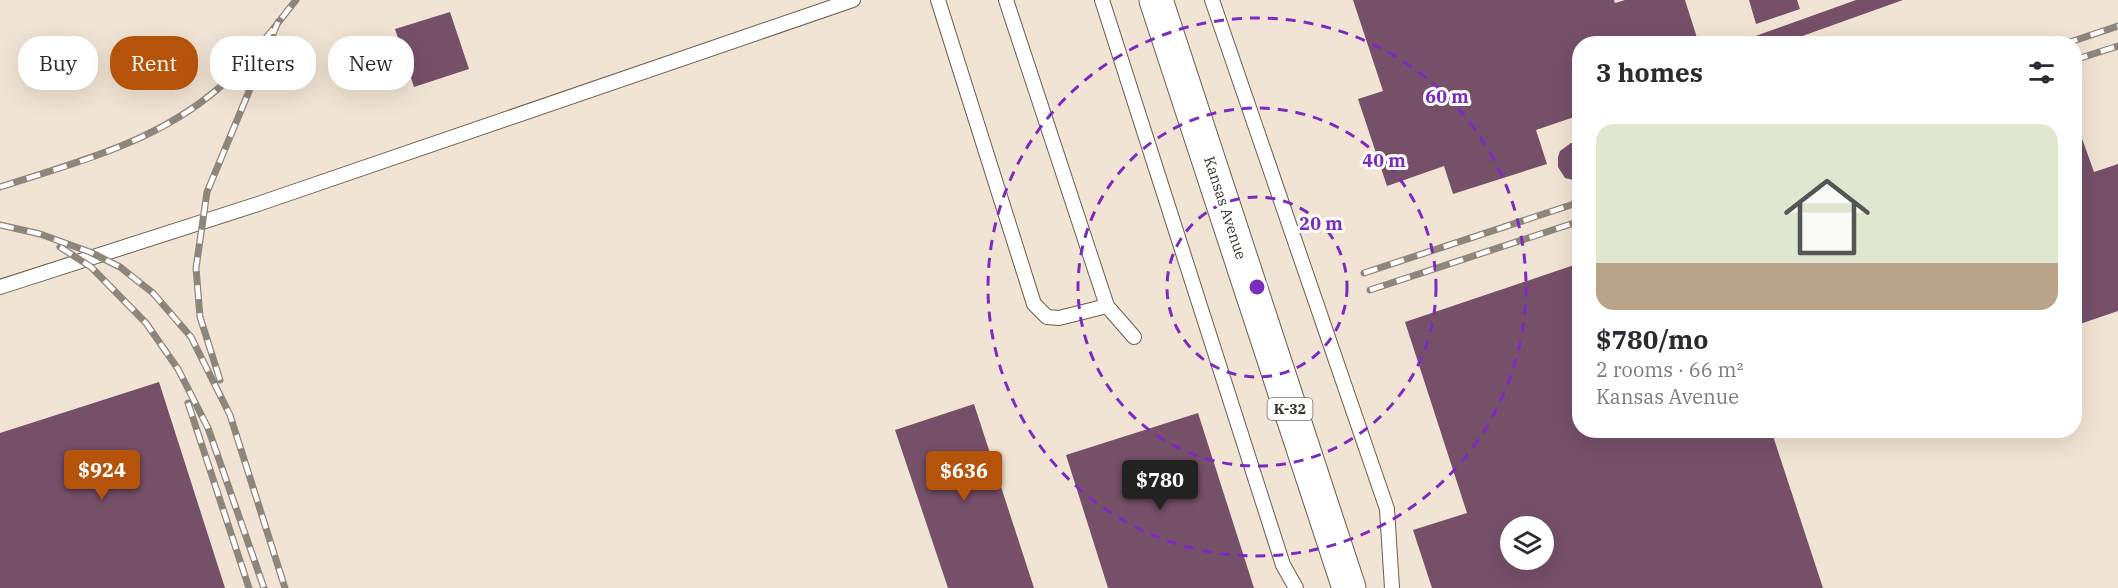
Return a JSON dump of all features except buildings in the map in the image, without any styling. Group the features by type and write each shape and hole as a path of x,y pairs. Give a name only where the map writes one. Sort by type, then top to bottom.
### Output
{"main road":[{"name":"Kansas Avenue","path":"1156,0 1349,588"}],"lane":[{"path":"0,287 258,204 853,0"},
{"path":"938,0 1034,304 1047,317 1059,318 1107,306"},
{"path":"1006,0 1107,306 1134,337"},
{"path":"1102,0 1283,565 1296,588"},
{"path":"1212,0 1387,509 1392,588"}],"railway":[{"path":"0,187 116,148 170,122 196,106 241,67 296,0"},
{"path":"220,380 200,317 196,268 207,192 278,22"},
{"path":"2082,38 2118,26"},
{"path":"2082,57 2118,46"},
{"path":"1364,273 1572,205"},
{"path":"1370,290 1572,224"},
{"path":"0,225 40,234 90,252 120,267 153,293 191,337 230,415 285,588"},
{"path":"60,247 91,267 146,323 178,369 208,428 264,588"},
{"path":"188,403 249,588"}]}
